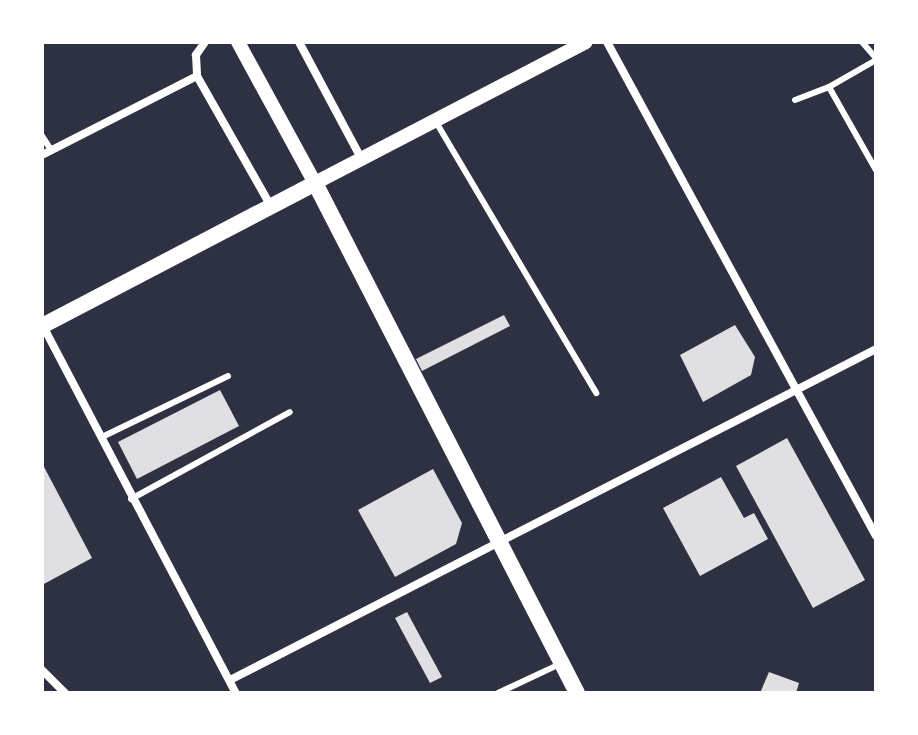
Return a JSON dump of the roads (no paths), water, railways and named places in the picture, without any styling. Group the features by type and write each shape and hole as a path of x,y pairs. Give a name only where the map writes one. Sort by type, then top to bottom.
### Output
{"main road":[{"path":"42,325 315,183 577,693"}],"street":[{"path":"205,42 196,55 197,76 271,206"},
{"path":"238,42 315,183 586,42"},
{"path":"299,42 361,158"},
{"path":"607,42 876,536"},
{"path":"42,155 197,76"},
{"path":"42,325 102,437 131,499 236,693"},
{"path":"230,680 876,349"},
{"path":"42,670 65,693"}],"lane":[{"path":"795,100 829,87 876,59 862,42"},
{"path":"829,87 876,170"},
{"path":"436,122 596,393"},
{"path":"42,136 51,150"},
{"path":"102,437 228,376"},
{"path":"131,499 290,412"},
{"path":"498,693 562,663"}]}
